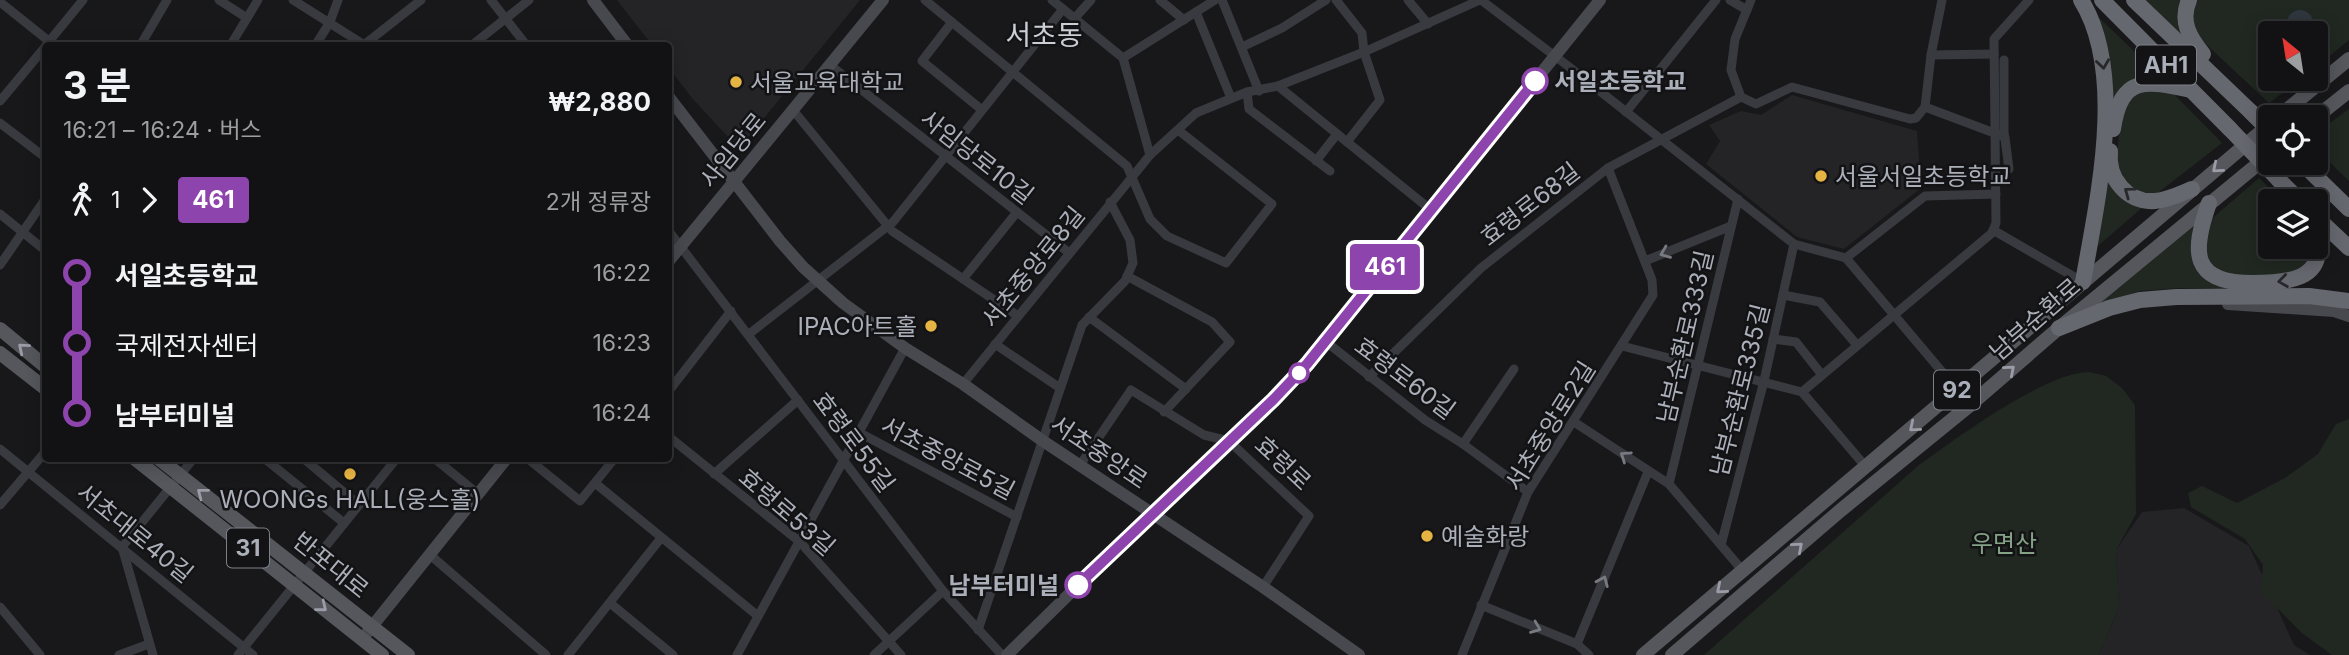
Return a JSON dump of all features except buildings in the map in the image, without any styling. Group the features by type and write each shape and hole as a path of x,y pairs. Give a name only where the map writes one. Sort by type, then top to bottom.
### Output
{"highway":[{"path":"2081,0 2101,48 2106,104 2097,214 2083,282"},
{"name":"AH1","path":"2102,0 2288,189"},
{"name":"AH1","path":"2134,0 2258,119"},
{"path":"2189,0 2185,17 2190,36 2237,96"},
{"path":"2190,90 2149,84 2139,86 2126,94 2116,109 2109,160 2118,183 2128,194 2139,199 2163,200 2192,189"},
{"path":"2314,175 2349,209"},
{"path":"2209,203 2199,230 2198,250 2208,271 2225,282 2281,283 2298,278 2310,270 2316,259"},
{"path":"2328,228 2349,248"},
{"path":"2059,328 2140,300 2176,297 2309,296 2349,301"}],"main road":[{"path":"593,0 625,42"},
{"name":"사임당로","path":"672,257 883,0"},
{"name":"효령로","path":"1004,655 1273,400 1307,364 1600,0"},
{"path":"2293,105 2349,59"},
{"path":"2328,108 2349,91"},
{"name":"서초중앙로","path":"672,106 780,241 817,281 862,318 1263,587 1359,655"},
{"name":"남부순환로","path":"1643,655 2258,134"},
{"name":"남부순환로","path":"1672,655 1841,510 2258,164"},
{"path":"2140,300 2334,311 2349,316"},
{"path":"0,329 42,364"},
{"path":"0,354 42,386"},
{"name":"반포대로","path":"141,462 175,482 304,572 408,655"},
{"name":"반포대로","path":"161,462 175,482 381,655"},
{"path":"362,639 504,462"}],"street":[{"path":"51,42 83,0"},
{"path":"142,42 167,0"},
{"path":"219,0 247,18"},
{"path":"232,42 258,0"},
{"path":"293,0 361,42"},
{"path":"318,42 330,22 338,0"},
{"path":"370,42 421,0"},
{"path":"491,0 524,42"},
{"path":"476,42 529,0"},
{"path":"925,0 1127,166 1150,219 1167,236 1226,263 1272,204 1178,130"},
{"path":"1052,0 1123,58 1150,155"},
{"path":"1074,19 1091,0"},
{"path":"1160,0 1184,20"},
{"path":"1123,58 1215,0"},
{"path":"1222,0 1259,91"},
{"path":"1242,47 1326,0"},
{"path":"1336,0 1362,33 1364,52 1380,100 1347,142"},
{"path":"1408,0 1428,24"},
{"path":"1480,0 1663,139 1794,244 1846,257 1970,405"},
{"name":"서초중앙로8길","path":"963,384 1068,252 1150,155 1196,113 1247,92 1278,86 1364,52 1480,0"},
{"path":"1626,112 1716,0"},
{"path":"1730,0 1749,5 1735,39 1731,70 1741,97"},
{"path":"1942,0 1931,55 1925,107 2004,136 2009,169 2004,132 2004,60"},
{"path":"1801,392 1992,233 1996,223 1994,39 2029,0"},
{"path":"2,3 46,42"},
{"path":"749,334 888,226 1063,9"},
{"path":"1196,12 1231,99"},
{"path":"952,22 922,61 982,110"},
{"path":"0,101 42,53"},
{"path":"1931,55 1994,54"},
{"name":"사임당로10길","path":"830,65 1068,252"},
{"path":"1278,86 1430,210"},
{"name":"효령로68길","path":"1369,377 1481,268 1608,168 1741,97 1756,104 1792,87 1910,119 1921,114 1925,107"},
{"path":"1247,92 1249,109 1330,171"},
{"path":"793,110 888,226 1017,316"},
{"path":"0,123 42,156"},
{"path":"1316,161 1337,134"},
{"name":"서초중앙로2길","path":"1462,655 1528,492 1653,295 1652,280 1608,168"},
{"path":"1846,257 1925,196 1996,194"},
{"name":"남부순환로333길","path":"1669,484 1738,199"},
{"path":"1110,202 1130,240 1133,263 1127,276 1212,322 1230,342 1164,412"},
{"path":"0,264 42,204"},
{"path":"963,279 1017,212"},
{"path":"0,214 42,248"},
{"path":"1645,261 1731,226"},
{"name":"남부순환로","path":"1993,229 2083,282"},
{"name":"효령로55길","path":"672,235 943,591 1004,655"},
{"name":"남부순환로335길","path":"1721,545 1763,382 1794,244"},
{"name":"서초중앙로5길","path":"978,630 1082,325 1127,276"},
{"path":"1783,295 1820,302 1857,345"},
{"path":"672,387 731,311"},
{"path":"1089,317 1186,389"},
{"path":"1773,339 1796,342 1822,375"},
{"name":"효령로60길","path":"1325,341 1425,421 1463,444 1528,492"},
{"path":"995,344 1060,388"},
{"path":"1622,346 1801,392 1866,467"},
{"path":"737,655 905,348"},
{"name":"효령로60길","path":"1463,444 1514,369"},
{"path":"1080,465 1131,390 1204,435 1229,441"},
{"path":"714,474 798,400"},
{"path":"1574,422 1669,484 1743,571"},
{"name":"서초중앙로5길","path":"860,433 1017,517"},
{"name":"효령로53길","path":"672,439 800,542 901,655"},
{"name":"효령로","path":"1229,441 1309,516 1263,587"},
{"name":"서초대로40길","path":"0,449 122,547 242,653 253,655"},
{"path":"0,505 42,457"},
{"path":"153,655 122,547 191,462"},
{"path":"269,462 344,523"},
{"path":"310,462 359,505"},
{"path":"242,653 394,462"},
{"path":"438,462 478,494"},
{"path":"532,462 580,501 612,462"},
{"path":"1577,644 1648,472"},
{"path":"594,483 758,616"},
{"path":"568,655 661,538"},
{"path":"429,554 546,655"},
{"path":"874,655 943,591"},
{"path":"610,603 673,655"},
{"path":"1481,605 1577,644 1589,655"},
{"path":"0,607 40,655"},
{"path":"119,655 149,644"}],"shaded area":[{"name":"서울교육대학교","path":"617,0 860,0 739,149 672,72 672,42 650,42"},
{"path":"2300,10 2313,21 2287,21 2291,14"},
{"name":"서울서일초등학교","path":"1792,95 1917,131 1921,188 1844,249 1797,237 1706,164 1720,141 1709,125 1741,111 1761,115"},
{"path":"2184,508 2249,546 2294,645 2310,655 2099,655 2119,607 2116,550 2142,512"}],"green space":[{"path":"2144,0 2184,0 2185,33 2181,35"},
{"path":"2195,0 2349,0 2349,40 2328,57 2328,21 2258,21 2258,91 2285,91 2269,103 2195,34 2192,23"},
{"path":"2093,12 2158,74 2141,76 2128,83 2110,107"},
{"path":"2135,91 2171,91 2222,143 2155,195 2144,194 2127,185 2116,161 2122,111"},
{"path":"2349,109 2349,181 2328,161 2328,124"},
{"path":"2105,164 2144,206 2091,252"},
{"path":"2259,178 2270,189 2258,189 2258,259 2308,259 2306,265 2289,275 2227,276 2212,266 2204,252 2209,221"},
{"path":"2193,224 2192,243 2230,289 2180,288 2140,291 2091,309"},
{"name":"우면산","path":"2089,372 2106,376 2122,388 2135,405 2136,514 2116,550 2119,607 2099,655 1704,655 1919,465 2026,394 2070,375"},
{"path":"2349,419 2349,655 2332,655 2302,633 2261,592 2263,565 2245,539 2191,507 2188,493 2202,486 2237,503 2285,478 2318,454 2336,424"}],"bus line":[{"name":"461","path":"1078,585 1273,400 1307,364 1535,81"}],"place":[{"name":"서일초등학교","path":"1535,81"},
{"name":"서울교육대학교","path":"736,82"},
{"name":"서울서일초등학교","path":"1821,176"},
{"name":"IPAC아트홀","path":"931,326"},
{"name":"WOONGs HALL(웅스홀)","path":"350,474"},
{"name":"예술화랑","path":"1427,536"},
{"name":"남부터미널","path":"1078,585"}],"district":[{"name":"서초동","path":"1044,35"}]}
